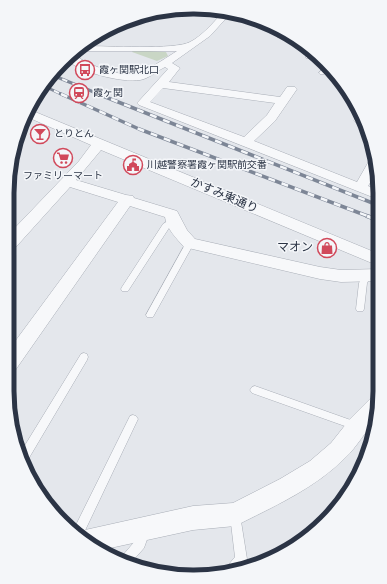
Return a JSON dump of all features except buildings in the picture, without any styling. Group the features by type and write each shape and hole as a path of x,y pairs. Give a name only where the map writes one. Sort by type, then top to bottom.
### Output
{"street":[{"path":"74,60 116,77 139,77 187,51 215,27 224,17"},
{"path":"99,41 196,44"},
{"path":"87,49 170,49 196,44"},
{"path":"164,63 175,68 143,103 246,142 373,193"},
{"path":"161,84 283,101"},
{"path":"246,142 272,118 291,89"},
{"name":"かすみ東通り","path":"33,115 373,258"},
{"path":"14,239 68,182 99,144"},
{"path":"360,188 371,169"},
{"path":"68,182 172,214 173,221 180,233 190,243 320,273 341,276 373,276"},
{"path":"14,356 128,200"},
{"path":"94,540 193,518 235,514 288,487 318,468 339,450 357,426 372,411"}],"lane":[{"path":"126,289 166,226 173,221"},
{"path":"150,315 190,243"},
{"path":"360,309 363,283 373,276"},
{"path":"26,453 84,357"},
{"path":"255,390 357,426"},
{"path":"81,530 133,419"},
{"path":"235,514 241,559 236,565"},
{"path":"128,557 140,544 144,528"}],"green space":[{"path":"133,50 166,52 168,56 157,61 132,52"}],"railway":[{"path":"57,77 101,95"},
{"path":"48,88 63,95"},
{"path":"61,94 139,129 370,217"},
{"path":"98,94 373,203"},
{"path":"367,216 373,218"}],"place":[{"name":"霞ヶ関駅北口","path":"85,70"},
{"name":"霞ヶ関","path":"79,93"},
{"name":"とりとん","path":"40,134"},
{"name":"ファミリーマート","path":"63,158"},
{"name":"川越警察署霞ヶ関駅前交番","path":"133,165"},
{"name":"マオン","path":"327,248"}]}
